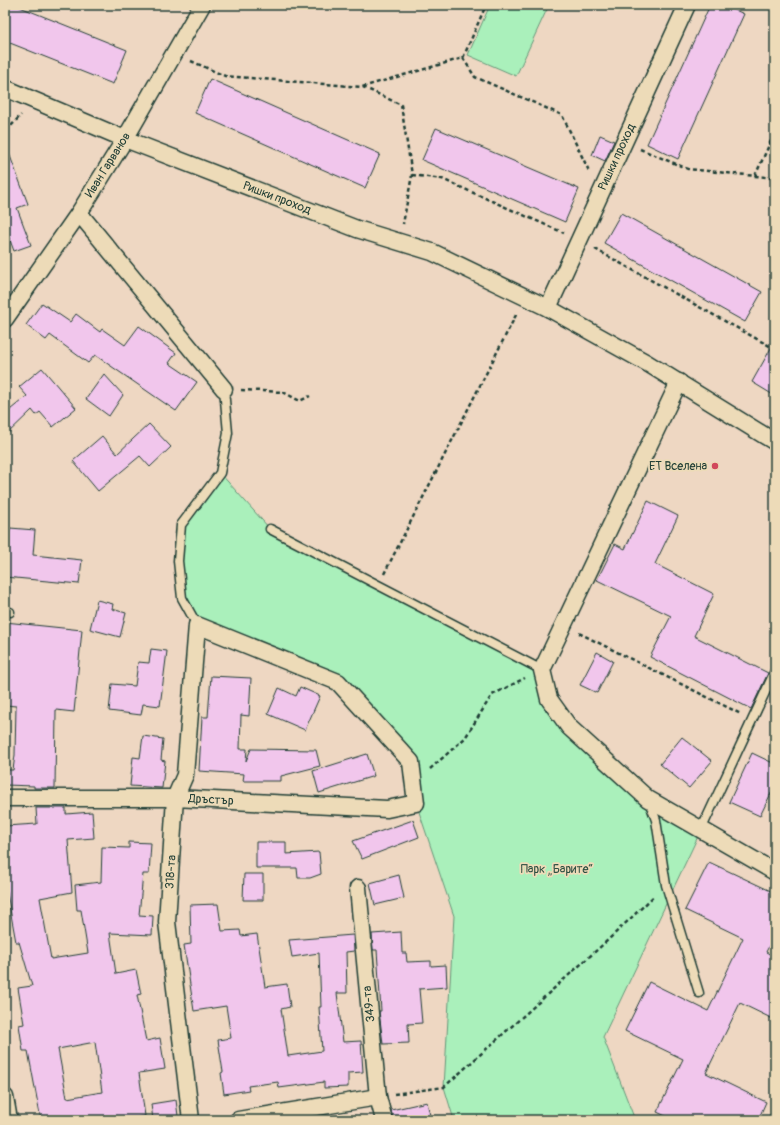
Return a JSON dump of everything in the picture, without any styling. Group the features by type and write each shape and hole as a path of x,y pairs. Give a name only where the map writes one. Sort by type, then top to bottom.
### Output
{"street":[{"name":"Иван Гарванов","path":"5,319 79,213 125,139 202,5"},
{"name":"Ришки проход","path":"548,308 686,5"},
{"name":"Ришки проход","path":"5,88 125,139 357,229 432,252 548,308 680,382 775,442"},
{"path":"79,213 224,389"},
{"path":"680,382 542,670 549,699 569,727 648,799 775,872"},
{"name":"318-та","path":"191,1120 167,922 175,798 185,776 197,625"},
{"name":"Дръстър","path":"5,798 175,798 388,809 416,803 411,762 338,682 197,625"},
{"name":"349-та","path":"358,888 378,1096 384,1120"},
{"path":"238,1120 378,1096"},
{"path":"5,1097 9,1120"}],"lane":[{"path":"197,625 182,598 178,562 181,525 220,473 228,433 224,389"},
{"path":"270,529 542,670"},
{"path":"700,830 775,672"},
{"path":"648,799 656,820 666,884 699,993"}],"path":[{"path":"463,58 486,5"},
{"path":"174,54 224,76 362,87 401,105 412,175 400,242"},
{"path":"362,87 463,58"},
{"path":"463,58 475,77 562,115 600,194"},
{"path":"755,176 775,132"},
{"path":"624,142 688,169 775,178"},
{"path":"412,175 442,179 579,239 775,349"},
{"path":"378,585 525,297"},
{"path":"224,389 283,392 300,401 310,396"},
{"path":"563,625 752,719"},
{"path":"428,770 465,738 492,695 542,670"},
{"path":"378,1096 444,1087 608,940 666,884"}],"green space":[{"path":"490,5 543,5 548,7 516,76 468,55"},
{"name":"Парк „Барите“","path":"220,473 270,529 542,670 549,699 648,799 701,830 603,1037 635,1120 454,1120 444,1087 454,916 416,803 411,762 338,682 197,625 182,598 181,525"}],"building":[{"path":"5,5 15,5 127,50 113,84 5,41"},
{"path":"710,5 724,5 744,14 678,159 647,144"},
{"path":"210,79 380,154 365,188 195,113"},
{"path":"436,128 579,189 565,222 422,160"},
{"path":"600,135 614,141 605,161 592,155"},
{"path":"5,148 7,148 28,204 17,208 31,245 14,251 5,227"},
{"path":"621,213 762,292 745,322 604,243"},
{"path":"42,303 70,322 76,314 100,332 102,329 125,345 139,326 176,353 169,363 197,382 176,411 95,355 88,363 50,335 46,340 26,325"},
{"path":"775,341 775,396 752,382"},
{"path":"42,368 76,408 53,427 40,412 36,415 32,410 5,436 5,414 27,396 19,387"},
{"path":"104,374 123,395 109,416 86,399"},
{"path":"149,424 171,447 150,467 140,456 98,491 73,461 102,436 117,454"},
{"path":"648,501 678,516 655,564 714,594 694,636 768,673 751,709 650,657 671,616 597,580 615,544 625,549"},
{"path":"10,528 35,530 33,555 82,560 79,584 5,577"},
{"path":"97,600 113,604 112,609 126,613 120,637 90,629"},
{"path":"5,622 82,630 74,712 56,710 55,788 34,788 34,786 5,785 5,770 13,770 15,755 16,706 5,705"},
{"path":"151,649 167,651 160,706 143,704 141,715 109,711 112,684 135,686 138,662 149,663"},
{"path":"597,652 613,661 597,693 580,685"},
{"path":"211,676 251,678 249,716 241,715 240,749 247,749 246,761 251,749 316,750 320,766 281,776 281,781 243,781 244,774 199,771 202,717 208,717"},
{"path":"300,687 320,696 305,730 268,714 279,688 296,696"},
{"path":"143,736 163,739 161,760 165,761 162,788 130,786 133,757 140,758"},
{"path":"682,737 712,761 689,788 660,764"},
{"path":"752,753 775,764 775,785 760,816 729,802"},
{"path":"367,754 374,776 319,793 313,771"},
{"path":"36,808 66,808 66,814 92,812 94,838 68,840 72,892 40,898 51,959 88,953 81,910 77,910 75,885 101,882 102,847 129,848 129,842 151,843 149,874 143,874 139,915 153,916 152,935 110,933 116,974 136,970 141,994 137,995 146,1041 160,1038 165,1069 139,1073 145,1116 123,1120 41,1120 28,1051 23,1051 19,1025 24,1024 18,988 32,986 19,942 16,942 5,882 5,826 37,824","holes":["95,1042 102,1092 67,1098 58,1049"]},
{"path":"413,820 419,837 362,859 353,841"},
{"path":"256,842 286,842 286,854 319,852 321,874 310,878 298,878 297,868 256,868"},
{"path":"709,862 775,893 775,934 766,952 775,957 775,1020 740,1003 706,1073 766,1102 758,1120 674,1120 657,1112 683,1059 625,1031 649,982 708,1011 743,938 685,910"},
{"path":"244,874 263,874 263,900 243,900"},
{"path":"399,875 404,898 375,905 370,883"},
{"path":"218,904 222,931 240,930 241,936 257,934 265,987 287,984 290,1007 281,1009 288,1056 322,1051 319,1007 321,1007 319,953 292,957 289,940 353,935 354,951 346,952 347,993 337,993 343,1042 361,1041 363,1072 348,1073 348,1087 324,1088 324,1082 279,1088 278,1082 248,1086 249,1090 224,1094 221,1073 223,1072 218,1040 231,1038 226,1006 194,1011 184,945 191,944 190,905"},
{"path":"401,932 402,953 406,953 407,962 431,961 431,966 446,965 447,987 419,989 422,1023 408,1024 409,1043 383,1044 379,1011 381,1011 377,950 373,950 372,934"},
{"path":"176,1100 178,1116 153,1120 151,1104"},
{"path":"427,1102 431,1120 393,1120 391,1110"}],"place":[{"name":"ЕТ Вселена","path":"715,466"}]}
